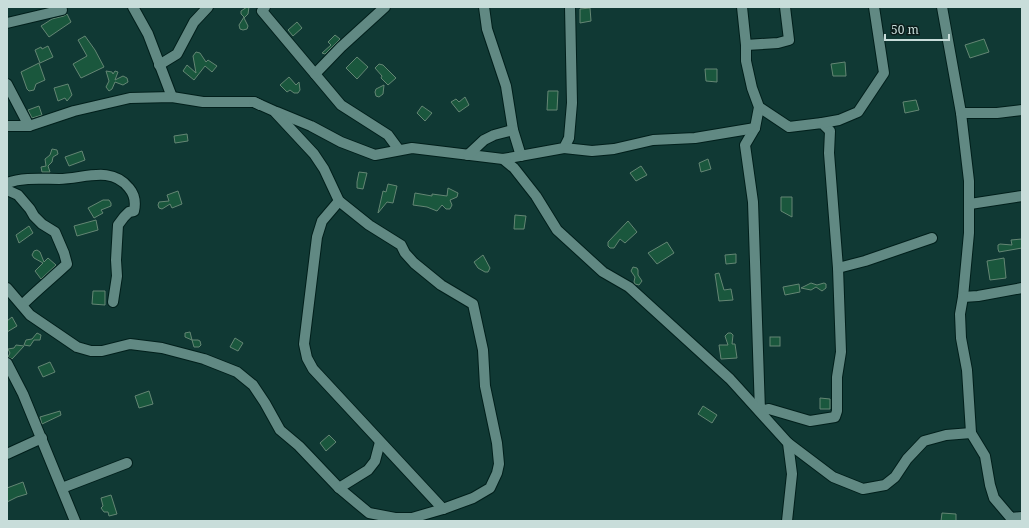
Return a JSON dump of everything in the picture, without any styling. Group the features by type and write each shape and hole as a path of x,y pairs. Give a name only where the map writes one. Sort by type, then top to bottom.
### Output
{"street":[{"path":"133,7 148,34 172,97"},
{"path":"159,65 177,54 194,22 208,7"},
{"path":"265,7 262,11 341,105 388,135 399,150"},
{"path":"315,74 386,7"},
{"path":"484,7 487,29 506,86 513,130 521,156"},
{"path":"564,148 569,138 572,103 570,7"},
{"path":"742,7 746,60 752,88 759,107 755,128 745,145 753,202 760,411"},
{"path":"746,45 778,43 789,40 785,7"},
{"path":"759,107 789,127 839,120 858,112 884,73 874,7"},
{"path":"945,7 969,181 969,233 964,297 960,314 961,338 967,370 971,433 985,456 994,498 1009,519 1022,517"},
{"path":"7,23 62,10"},
{"path":"7,84 28,126"},
{"path":"7,126 28,126 74,111 130,98 172,97 203,102 254,102 311,126 341,142 375,155 412,148 503,160 564,148 592,150 614,149 653,140 695,138 755,128"},
{"path":"254,102 274,111 314,154 324,169 339,201 369,225 400,244 414,263 441,285 473,304 483,350 485,386 497,443 499,464 495,480 490,488 473,498 412,518 394,518 369,513"},
{"path":"960,113 997,113 1022,110"},
{"path":"760,411 769,409 810,421 835,417 837,411 837,378 841,352 838,268 829,152 830,131 822,123"},
{"path":"468,155 484,140 494,135 513,130"},
{"path":"503,160 514,168 536,196 557,230 603,272 629,287 730,379 788,443 833,477 863,489 885,486 895,477 907,459 924,441 946,435 971,433"},
{"path":"7,183 16,180 59,179 86,175 109,174 125,183 132,191 136,203 134,210 129,212 118,225 116,260 117,276 113,302"},
{"path":"7,190 18,195 34,216 42,224 55,232 67,264 34,293 22,306"},
{"path":"970,204 1022,196"},
{"path":"339,201 322,221 317,237 304,344 307,358 313,369 442,509"},
{"path":"838,268 865,261 932,238"},
{"path":"7,288 30,315 77,347 91,351 102,351 130,344 162,348 204,359 237,372 253,385 280,430 299,446 339,488 377,521"},
{"path":"964,297 1022,288"},
{"path":"7,363 23,394 42,438 75,521"},
{"path":"7,454 42,438"},
{"path":"339,488 368,470 375,461 380,442"},
{"path":"787,521 792,474 788,443"},
{"path":"62,488 127,463"}],"building":[{"path":"249,7 248,14 244,18 248,26 247,29 243,30 240,29 239,25 244,17 241,14 241,11"},
{"path":"590,8 591,21 580,23 580,9"},
{"path":"67,14 71,22 49,37 41,26 52,19"},
{"path":"297,22 302,28 293,36 288,30"},
{"path":"335,35 340,39 325,54 322,53 331,45 328,42"},
{"path":"85,36 95,50 104,67 81,78 73,64 87,56 78,40"},
{"path":"984,39 989,52 970,58 965,45"},
{"path":"48,46 53,57 40,63 35,50"},
{"path":"196,52 200,53 206,62 208,60 217,66 212,72 205,66 194,80 183,71 187,65 196,73 193,56"},
{"path":"357,57 368,67 357,79 346,68"},
{"path":"845,62 846,76 833,76 831,64"},
{"path":"39,63 45,80 36,84 34,90 29,91 21,72"},
{"path":"379,64 383,65 396,78 388,85 381,78 382,76 375,68"},
{"path":"705,69 717,69 717,82 706,81"},
{"path":"106,71 112,72 113,74 115,71 118,72 115,80 123,76 127,78 128,82 123,85 115,82 112,89 109,91 106,87 109,81"},
{"path":"289,77 296,85 299,82 300,90 298,93 294,93 290,90 287,92 280,85"},
{"path":"68,84 72,95 67,101 65,98 58,101 54,88"},
{"path":"384,85 383,94 379,97 376,96 376,89"},
{"path":"548,91 558,91 557,110 547,110"},
{"path":"465,97 469,105 459,112 451,102 456,99 459,102"},
{"path":"916,100 919,110 905,113 903,102"},
{"path":"39,106 42,115 32,118 28,110"},
{"path":"422,106 432,113 425,121 417,113"},
{"path":"187,134 188,141 175,143 174,136"},
{"path":"52,149 57,150 58,154 53,157 52,162 48,166 50,172 42,172 41,167 46,166 45,159 50,155"},
{"path":"82,151 85,160 69,166 65,157"},
{"path":"708,159 711,169 701,172 699,163"},
{"path":"641,166 647,175 636,181 630,173"},
{"path":"359,172 367,173 363,189 357,188"},
{"path":"388,184 397,186 393,203 387,202 378,213 383,191 386,192"},
{"path":"448,188 458,193 457,197 450,200 452,205 450,209 446,209 442,205 437,211 427,207 413,205 415,193 432,196 432,194 447,196"},
{"path":"178,191 182,204 172,208 170,204 162,209 159,208 159,202 169,201 167,195"},
{"path":"781,197 792,197 792,217 781,211"},
{"path":"103,200 109,200 111,206 101,210 103,213 94,218 88,208"},
{"path":"515,215 526,216 524,229 514,229"},
{"path":"96,220 98,230 77,236 74,226"},
{"path":"628,221 637,232 625,243 620,239 614,248 610,248 608,246 608,242"},
{"path":"29,226 33,233 19,243 16,235"},
{"path":"1022,239 1022,248 999,252 998,245 1012,245 1011,240"},
{"path":"667,242 674,253 657,264 648,253"},
{"path":"37,250 40,252 44,262 48,258 56,265 41,279 35,271 43,263 34,258 32,255 34,251"},
{"path":"736,254 736,263 726,264 725,255"},
{"path":"483,255 490,268 488,272 478,268 474,262"},
{"path":"1004,258 1006,278 990,280 987,261"},
{"path":"633,267 637,268 638,275 642,281 639,285 635,284 634,282 635,277 631,271"},
{"path":"719,273 724,290 731,289 733,300 719,301 715,274"},
{"path":"811,283 817,285 824,283 826,284 826,288 822,291 816,287 811,290 801,288"},
{"path":"799,284 800,292 785,295 783,287"},
{"path":"93,291 105,291 105,305 92,304"},
{"path":"12,317 17,326 7,332 7,321"},
{"path":"190,332 192,340 185,337 185,333"},
{"path":"37,333 41,335 40,340 34,340 30,346 24,345 26,340 32,339"},
{"path":"728,333 733,335 732,344 735,344 737,358 721,359 719,345 728,345 725,336"},
{"path":"770,337 780,337 780,346 770,346"},
{"path":"235,338 243,343 238,351 230,347"},
{"path":"192,340 200,341 201,345 199,347 194,347"},
{"path":"16,345 24,346 12,359 8,357 10,353 8,349 14,348"},
{"path":"50,362 55,372 43,377 38,367"},
{"path":"149,391 153,404 139,408 135,396"},
{"path":"820,398 830,399 830,409 820,409"},
{"path":"703,406 717,415 712,423 698,414"},
{"path":"60,411 61,415 42,424 40,417"},
{"path":"329,435 336,442 326,451 320,443"},
{"path":"23,482 27,494 7,502 7,488"},
{"path":"111,495 117,514 109,516 108,512 104,512 101,508 103,506 101,498"},
{"path":"942,513 956,514 956,521 941,521"}]}
